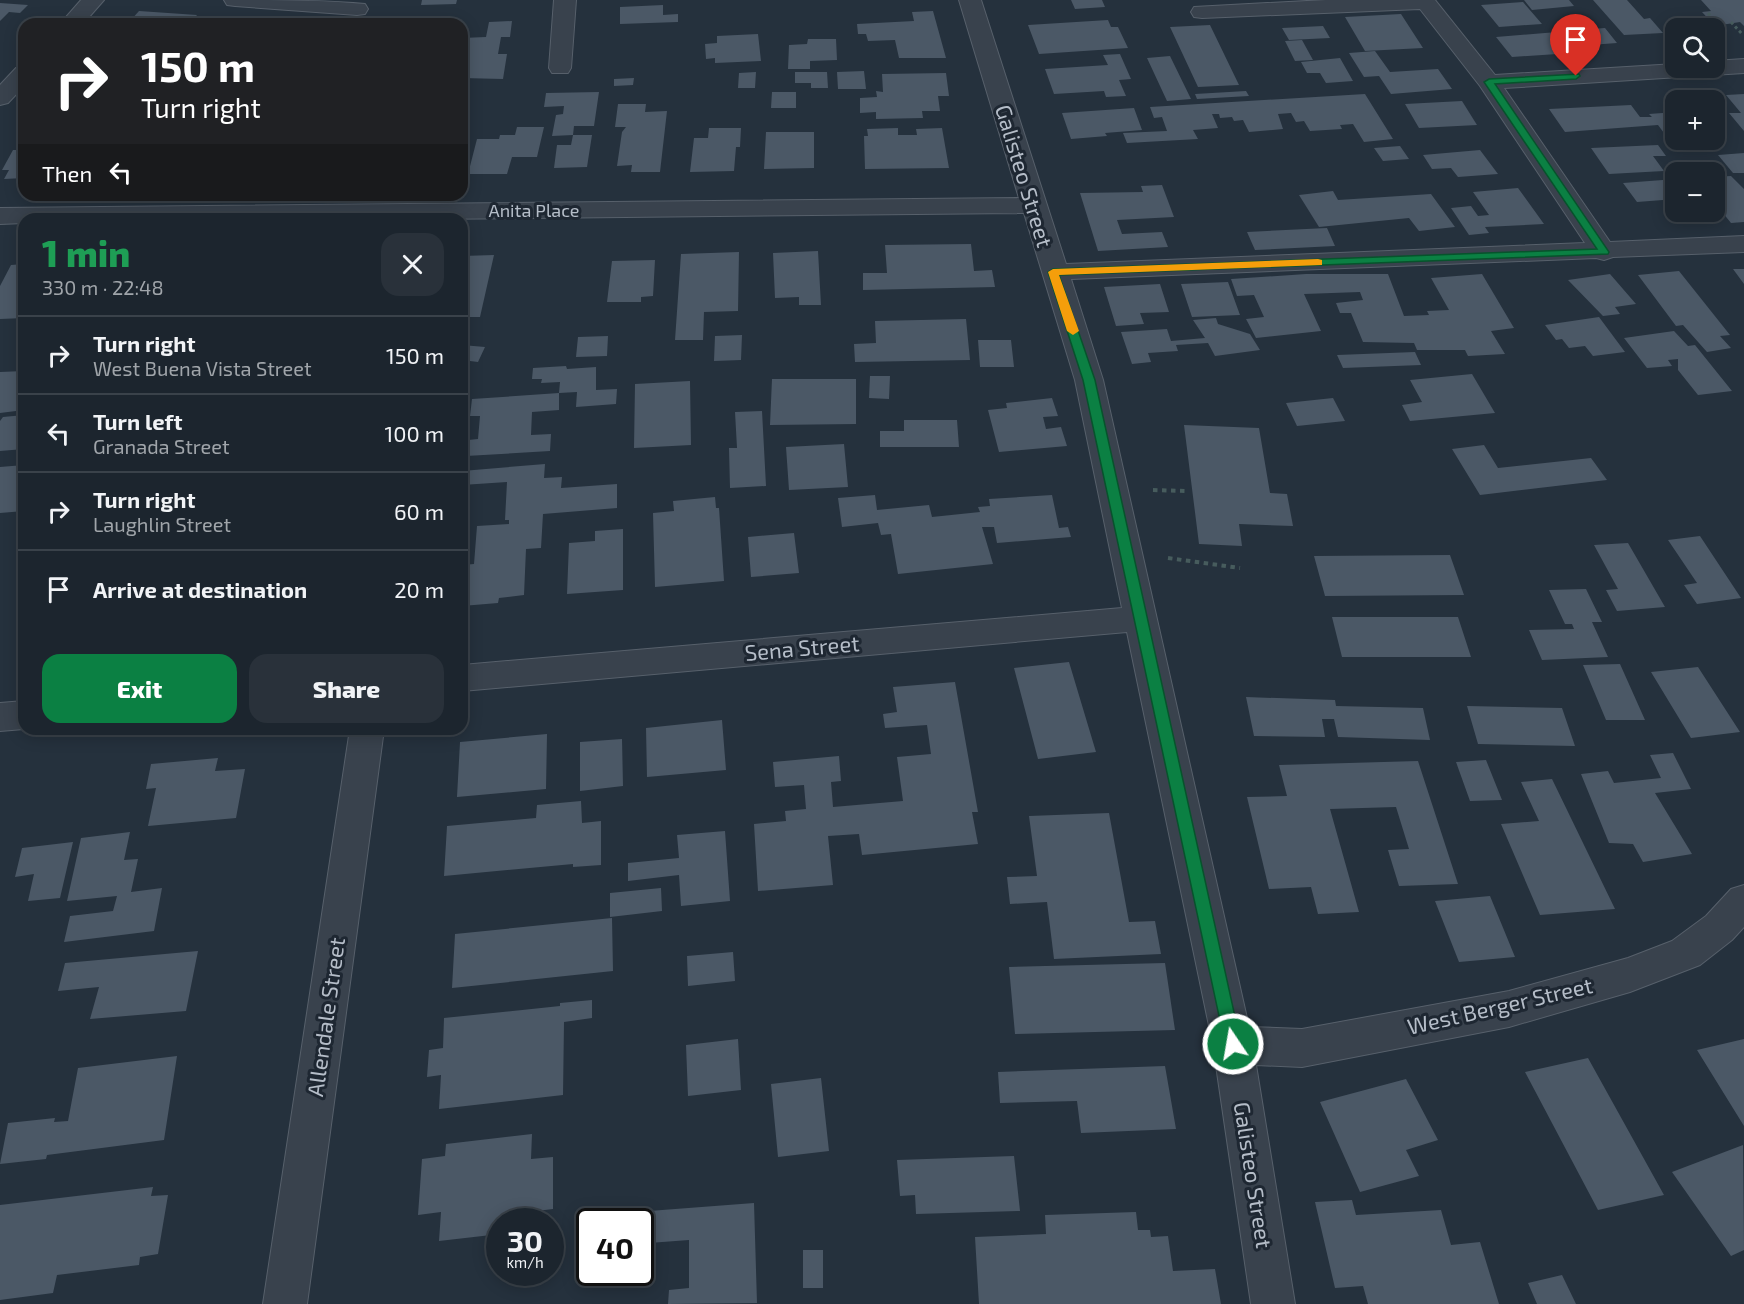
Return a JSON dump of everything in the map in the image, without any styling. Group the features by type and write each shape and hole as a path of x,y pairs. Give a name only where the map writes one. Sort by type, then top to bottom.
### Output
{"street":[{"path":"76,18 93,0"},
{"path":"236,0 357,9"},
{"path":"560,68 565,0"},
{"name":"Galisteo Street","path":"970,0 1053,272 1089,380 1233,1044 1273,1304"},
{"path":"1202,12 1425,1 1489,82 1604,252"},
{"path":"1489,82 1744,66"},
{"path":"0,98 18,79"},
{"name":"Anita Place","path":"282,213 1033,205"},
{"name":"Anita Place","path":"0,216 18,216"},
{"path":"1053,272 1604,252 1744,244"},
{"name":"Sena Street","path":"468,677 1142,618"},
{"path":"0,717 18,716"},
{"name":"Allendale Street","path":"285,1304 366,735"},
{"name":"West Berger Street","path":"1233,1044 1302,1048 1509,1008 1630,975 1686,953 1719,928 1744,901"}],"path":[{"path":"1712,18 1708,14 1713,13"},
{"path":"1731,22 1738,30"},
{"path":"1149,490 1186,491"},
{"path":"1165,557 1240,568"}],"building":[{"path":"422,0 457,0 456,4 421,5"},
{"path":"1071,0 1102,0 1105,7 1075,9"},
{"path":"1524,0 1569,0 1574,6 1532,10"},
{"path":"1593,0 1627,0 1644,19 1650,18 1663,33 1624,35"},
{"path":"1701,0 1744,0 1744,26 1740,22 1725,24 1725,18 1708,18 1702,12 1711,11"},
{"path":"1523,2 1542,24 1499,27 1481,5"},
{"path":"0,3 28,5 20,13 9,12 0,21"},
{"path":"663,5 663,15 678,14 678,22 620,24 620,7"},
{"path":"139,11 197,15 195,18 133,18"},
{"path":"933,11 946,58 899,58 895,40 868,41 866,34 858,34 857,24 914,21 912,12"},
{"path":"1401,14 1423,48 1365,51 1345,17"},
{"path":"1108,20 1111,27 1118,27 1128,48 1039,54 1028,25"},
{"path":"512,21 510,37 501,37 498,54 507,54 503,79 468,78 468,38 486,37 489,22"},
{"path":"1210,25 1239,85 1198,87 1170,27"},
{"path":"1323,26 1330,38 1289,40 1282,28"},
{"path":"1605,28 1617,43 1590,45 1577,30"},
{"path":"1569,31 1587,52 1512,57 1496,37"},
{"path":"758,34 761,61 715,63 715,58 706,59 705,44 717,43 717,36"},
{"path":"808,39 836,39 837,60 810,61 810,69 788,69 789,45 807,44"},
{"path":"1302,40 1313,60 1295,61 1285,41"},
{"path":"1375,51 1390,72 1438,69 1452,89 1391,94 1379,76 1364,77 1349,53"},
{"path":"1120,54 1131,79 1119,80 1126,96 1106,97 1104,91 1054,94 1045,69 1108,65 1103,55"},
{"path":"1170,56 1191,99 1167,101 1147,58"},
{"path":"1340,58 1353,81 1326,83 1320,73 1307,73 1301,62"},
{"path":"864,71 866,89 838,89 837,72"},
{"path":"756,72 755,88 738,88 739,73"},
{"path":"795,72 827,72 828,88 811,88 811,83 795,83"},
{"path":"946,73 949,96 938,96 940,111 922,111 923,118 876,119 876,112 860,113 860,98 877,97 876,91 883,92 882,74"},
{"path":"634,78 633,85 614,86 614,79"},
{"path":"1246,91 1249,96 1197,99 1195,94"},
{"path":"599,92 594,126 574,126 573,135 552,136 556,115 563,114 564,106 544,107 546,93"},
{"path":"772,92 796,92 796,108 771,108"},
{"path":"1365,94 1393,139 1364,142 1353,124 1340,125 1342,129 1310,131 1304,121 1296,122 1291,113 1278,114 1283,129 1249,132 1243,120 1234,121 1232,117 1220,118 1219,114 1212,114 1218,128 1193,130 1198,139 1127,143 1123,133 1167,131 1162,117 1154,118 1150,107"},
{"path":"1744,94 1744,131 1729,113 1741,113 1726,95"},
{"path":"1462,101 1477,125 1419,128 1405,104"},
{"path":"618,104 646,104 645,112 667,111 660,172 631,172 632,165 617,166 622,132 626,127 615,127"},
{"path":"1631,105 1640,117 1652,117 1649,114 1665,113 1665,133 1658,125 1565,132 1549,109"},
{"path":"1134,108 1142,130 1071,139 1062,113"},
{"path":"517,127 544,127 537,157 512,157 507,174 468,174 477,139 499,139 500,135 515,135"},
{"path":"709,128 741,128 740,147 736,147 734,171 690,172 694,138 708,138"},
{"path":"898,128 898,135 917,135 916,129 942,128 949,168 865,169 864,136 868,136 867,129"},
{"path":"766,132 814,132 814,168 764,169"},
{"path":"573,135 592,135 587,167 554,168 557,145 571,145"},
{"path":"1658,145 1666,156 1653,156 1664,171 1609,174 1591,148"},
{"path":"1400,146 1409,159 1383,161 1374,148"},
{"path":"13,150 18,150 18,178 4,179 9,170 2,170"},
{"path":"1480,150 1498,174 1458,177 1451,168 1432,169 1423,155"},
{"path":"1744,153 1744,173 1733,173 1718,155"},
{"path":"1725,176 1731,176 1744,189 1744,222 1731,223 1725,216"},
{"path":"1665,180 1665,200 1637,202 1623,183"},
{"path":"1162,185 1174,217 1117,220 1122,234 1162,232 1168,247 1098,251 1080,193 1143,192 1141,186"},
{"path":"1518,188 1544,224 1485,227 1489,233 1469,235 1451,208 1471,206 1478,216 1489,215 1473,192"},
{"path":"1333,191 1338,200 1431,194 1455,227 1419,231 1409,218 1319,227 1299,195"},
{"path":"1327,228 1335,246 1255,250 1247,232"},
{"path":"971,244 974,271 992,270 995,287 863,290 863,273 887,273 885,245"},
{"path":"818,251 821,305 799,305 799,297 775,298 773,253"},
{"path":"739,252 738,311 704,312 703,340 675,340 681,254"},
{"path":"494,255 480,317 468,317 468,256"},
{"path":"655,260 653,296 641,297 641,302 607,302 612,261"},
{"path":"18,264 18,318 0,319 0,286 11,265"},
{"path":"1733,269 1744,269 1744,284"},
{"path":"1679,271 1730,335 1720,336 1731,348 1707,352 1683,325 1676,326 1638,275"},
{"path":"1306,274 1388,274 1404,316 1429,315 1427,311 1449,310 1431,278 1482,274 1514,328 1491,331 1505,354 1468,356 1465,350 1417,350 1414,343 1363,342 1351,313 1340,313 1336,303 1363,300 1360,292 1304,294 1321,331 1256,338 1246,319 1264,317 1254,295 1237,296 1231,279"},
{"path":"1610,274 1636,304 1615,307 1620,314 1603,316 1568,280"},
{"path":"1228,282 1240,315 1192,317 1181,284"},
{"path":"1160,284 1169,312 1140,313 1144,324 1116,326 1104,287"},
{"path":"1599,317 1625,352 1593,356 1585,346 1569,348 1562,339 1556,340 1545,325"},
{"path":"1216,318 1218,324 1250,334 1260,350 1215,356 1208,343 1176,345 1178,351 1148,353 1151,362 1132,364 1121,332 1167,329 1171,341 1205,338 1193,320"},
{"path":"966,319 970,360 855,362 854,344 876,343 875,321"},
{"path":"1674,331 1688,346 1695,345 1732,391 1698,395 1678,370 1678,359 1668,360 1672,366 1647,368 1624,338"},
{"path":"742,335 741,360 714,361 715,336"},
{"path":"608,336 607,356 576,357 578,337"},
{"path":"978,340 1011,340 1014,367 980,367"},
{"path":"468,346 485,347 478,362 468,361"},
{"path":"1415,352 1421,365 1343,368 1337,355"},
{"path":"566,366 567,369 596,367 596,390 617,389 616,404 576,407 577,392 559,393 560,382 541,383 542,379 532,379 533,368"},
{"path":"18,371 18,411 0,413 0,372"},
{"path":"1472,374 1495,413 1410,421 1402,405 1422,402 1410,380"},
{"path":"870,376 890,376 889,399 869,398"},
{"path":"772,379 856,379 856,424 770,425"},
{"path":"690,381 691,445 634,448 635,384"},
{"path":"559,393 559,410 532,412 531,435 551,434 550,451 468,456 468,440 478,439 480,416 470,416 472,399"},
{"path":"1052,398 1058,416 1043,417 1046,429 1061,427 1067,446 999,452 988,410 1007,408 1006,403"},
{"path":"1333,398 1345,421 1297,426 1286,403"},
{"path":"762,411 766,486 730,488 729,448 737,448 735,412"},
{"path":"18,416 18,450 0,451 0,421 3,417"},
{"path":"904,420 957,420 959,447 880,447 880,431 904,431"},
{"path":"1184,425 1259,428 1270,493 1287,494 1293,526 1239,524 1242,546 1199,544"},
{"path":"844,444 848,487 789,490 786,447"},
{"path":"1484,445 1498,468 1591,458 1607,480 1480,495 1452,449"},
{"path":"545,464 544,478 562,477 561,488 617,484 617,508 543,514 541,548 526,549 524,595 499,598 498,603 468,606 468,564 474,564 477,526 509,524 509,520 505,520 507,482 468,485 468,470"},
{"path":"18,466 18,512 0,513 0,467"},
{"path":"875,495 877,510 929,505 932,517 980,512 978,507 990,506 989,499 1052,495 1059,528 1068,527 1071,537 997,543 994,527 982,527 993,564 898,574 891,534 881,535 878,523 842,527 838,498"},
{"path":"715,497 716,508 719,508 724,581 655,587 653,513 674,511 673,501"},
{"path":"623,529 623,590 567,594 569,543 595,541 595,531"},
{"path":"794,533 799,573 751,577 748,537"},
{"path":"1700,536 1741,598 1697,604 1684,585 1697,583 1668,540"},
{"path":"1628,543 1665,607 1617,611 1606,590 1618,589 1594,545"},
{"path":"1450,555 1464,595 1325,596 1314,556"},
{"path":"1586,589 1602,622 1592,622 1608,657 1542,660 1529,630 1574,629 1572,624 1565,624 1549,590"},
{"path":"1332,617 1458,617 1471,657 1342,657"},
{"path":"1069,662 1096,752 1038,759 1014,668"},
{"path":"1620,664 1645,720 1606,720 1583,665"},
{"path":"1698,667 1740,732 1691,738 1651,672"},
{"path":"955,682 978,812 972,812 978,844 862,855 859,834 828,836 833,885 758,891 754,824 786,821 785,811 806,809 804,785 775,787 773,762 839,756 841,781 831,782 833,807 903,801 897,757 931,754 927,725 885,728 883,714 897,712 893,687"},
{"path":"1246,697 1335,700 1336,706 1423,708 1430,740 1338,737 1334,719 1322,719 1325,737 1254,736"},
{"path":"1467,706 1562,708 1575,746 1478,744"},
{"path":"722,720 726,770 647,777 646,728"},
{"path":"547,734 546,789 457,797 460,742"},
{"path":"622,739 623,786 580,791 580,742"},
{"path":"1673,753 1691,789 1655,793 1692,854 1643,862 1633,844 1609,843 1581,774 1608,771 1614,783 1661,778 1650,755"},
{"path":"218,758 215,771 245,769 236,818 148,826 156,788 146,789 151,764"},
{"path":"1486,760 1502,800 1470,801 1456,762"},
{"path":"1418,761 1458,884 1399,886 1388,850 1409,849 1396,807 1330,809 1359,912 1318,914 1311,887 1269,889 1247,797 1287,796 1279,765"},
{"path":"1552,779 1615,909 1540,915 1501,824 1539,821 1521,782"},
{"path":"581,801 582,823 601,821 601,865 573,867 573,864 444,876 447,826 536,818 537,805"},
{"path":"1109,813 1129,922 1155,921 1161,954 1054,959 1047,902 1010,904 1007,877 1037,876 1029,816"},
{"path":"725,831 730,901 681,906 679,875 628,881 628,863 679,858 677,835"},
{"path":"130,832 124,860 138,859 131,892 162,888 154,931 64,942 70,916 113,911 117,896 67,901 81,838"},
{"path":"73,842 60,898 28,901 34,874 15,877 22,848"},
{"path":"661,888 662,911 610,917 610,893"},
{"path":"1490,896 1515,957 1459,962 1435,901"},
{"path":"612,918 613,971 452,988 455,934"},
{"path":"198,951 186,1011 90,1019 99,987 58,991 65,963"},
{"path":"733,952 735,981 688,986 687,956"},
{"path":"1165,963 1175,1030 1015,1034 1009,967"},
{"path":"592,1000 592,1018 564,1022 563,1095 439,1109 441,1075 427,1077 429,1050 443,1048 444,1018 560,1006 560,1003"},
{"path":"738,1039 741,1090 688,1096 686,1045"},
{"path":"1744,1039 1744,1126 1697,1050"},
{"path":"177,1056 164,1140 47,1155 46,1159 0,1164 8,1123 55,1118 54,1122 68,1121 78,1068"},
{"path":"1588,1058 1664,1195 1598,1210 1525,1072"},
{"path":"1165,1066 1176,1129 1081,1133 1077,1101 1000,1103 998,1072"},
{"path":"821,1078 829,1151 778,1157 771,1084"},
{"path":"1406,1079 1438,1140 1406,1150 1419,1176 1360,1192 1320,1102"},
{"path":"532,1134 531,1159 553,1157 553,1208 486,1208 486,1236 439,1241 441,1212 418,1215 422,1159 445,1156 446,1144"},
{"path":"1743,1145 1744,1250 1731,1256 1672,1172"},
{"path":"1014,1156 1020,1211 916,1214 915,1195 900,1196 897,1160"},
{"path":"153,1187 151,1196 168,1195 158,1254 140,1257 139,1265 57,1275 53,1293 0,1300 0,1205"},
{"path":"1352,1200 1356,1215 1441,1210 1451,1245 1480,1242 1499,1304 1368,1304 1363,1286 1335,1288 1315,1202"},
{"path":"754,1203 757,1303 668,1304 669,1290 689,1288 689,1240 654,1243 654,1211"},
{"path":"1136,1212 1138,1230 1150,1230 1151,1237 1168,1236 1173,1271 1215,1269 1221,1304 979,1304 975,1237 1046,1234 1045,1215"},
{"path":"803,1250 823,1250 823,1288 803,1288"},
{"path":"1562,1275 1576,1304 1537,1304 1528,1283"}],"slow traffic":[{"path":"1073,331 1053,272 1318,262"}],"route":[{"path":"1233,1044 1152,677 1136,586 1089,380 1053,272 1604,252 1489,82 1576,76"}]}
